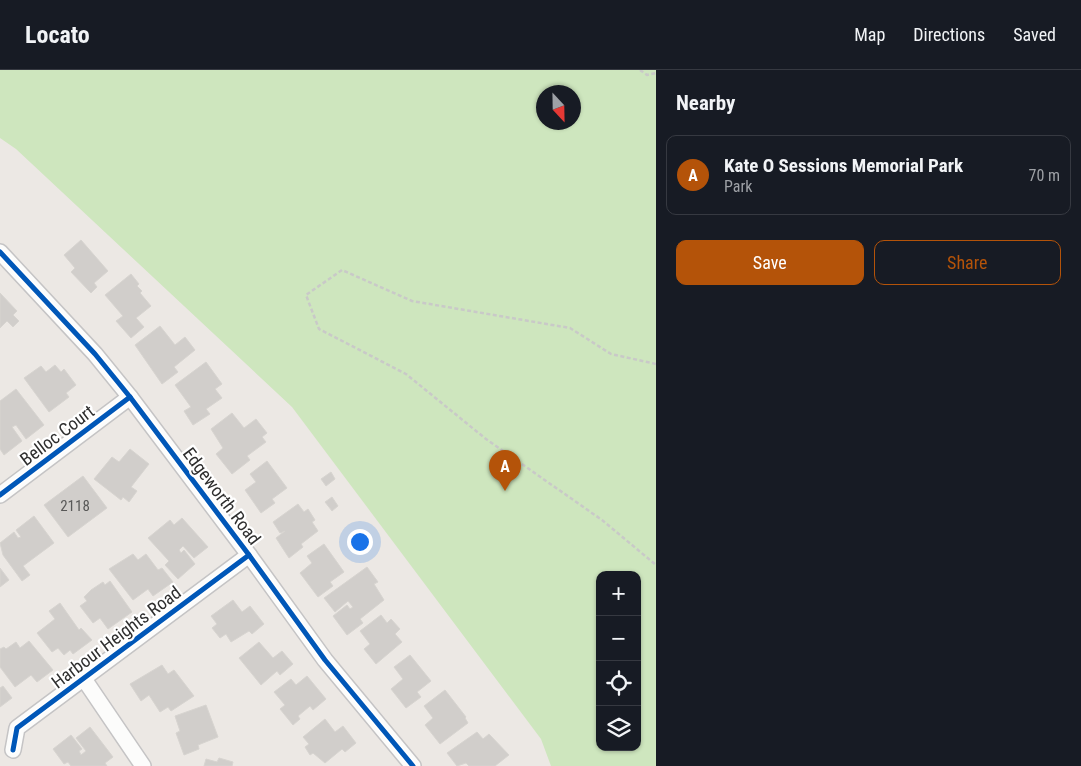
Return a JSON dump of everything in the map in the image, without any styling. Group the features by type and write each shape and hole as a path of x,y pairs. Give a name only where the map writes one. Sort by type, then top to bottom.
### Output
{"street":[{"name":"Edgeworth Road","path":"0,252 95,354 130,397 325,660 413,766"},
{"name":"Belloc Court","path":"0,495 130,397"},
{"name":"Harbour Heights Road","path":"13,750 17,728 249,555"},
{"path":"84,679 144,766"}],"path":[{"path":"640,70 647,75 656,73"},
{"path":"656,364 611,354 570,328 412,301 342,270 306,295 319,329 406,374 486,439 602,520 656,565"}],"green space":[{"path":"0,70 656,70 656,766 551,766 541,739 292,407 16,149 0,138"}],"building":[{"path":"81,240 108,271 94,283 97,287 91,293 71,272 75,268 64,255"},
{"path":"131,274 139,284 137,286 142,291 140,293 151,306 136,318 144,327 131,338 116,321 123,316 105,295"},
{"path":"0,293 17,311 13,315 19,321 13,327 7,321 0,328"},
{"path":"160,326 175,345 185,337 195,350 174,367 178,372 162,384 135,345"},
{"path":"206,362 222,384 215,389 222,398 206,409 210,414 193,425 184,411 191,407 175,385"},
{"path":"55,365 61,372 64,369 76,385 66,393 69,397 49,412 24,378 41,366 46,372"},
{"path":"16,389 44,425 26,439 16,425 12,427 22,441 4,455 0,449 0,401"},
{"path":"232,413 244,428 256,419 267,433 262,437 266,442 247,456 250,460 232,474 216,454 223,448 211,429"},
{"path":"130,449 149,464 131,487 137,491 129,502 123,497 121,500 94,479 112,457 119,462"},
{"path":"267,461 287,488 272,499 275,503 261,513 245,490 256,482 250,474"},
{"path":"331,472 335,479 326,486 321,479"},
{"path":"83,476 107,508 68,537 44,505"},
{"path":"332,497 338,506 332,511 325,502"},
{"path":"298,504 304,512 308,509 315,520 312,522 318,531 301,544 303,547 289,558 276,538 285,531 280,533 273,522"},
{"path":"34,516 54,543 23,566 30,575 22,581 3,555 0,543 14,532 18,538 21,537 16,530"},
{"path":"182,518 208,547 194,558 183,546 179,550 181,553 184,550 195,564 178,579 165,565 169,561 148,538 170,520 174,525"},
{"path":"324,544 344,572 330,582 333,586 318,597 300,573 312,563 307,556"},
{"path":"133,554 138,560 146,554 158,570 162,568 173,582 153,596 148,589 133,600 109,569"},
{"path":"367,567 378,582 374,584 384,600 360,619 363,623 347,635 333,616 347,605 350,609 353,607 348,601 335,612 324,598"},
{"path":"0,568 9,580 0,587"},
{"path":"110,581 132,612 108,629 100,618 93,623 80,606 87,601 84,597 91,590 103,582 105,585"},
{"path":"233,600 242,612 250,606 264,624 252,634 249,631 231,642 226,634 220,638 212,628 217,624 211,616"},
{"path":"60,603 79,630 81,628 92,640 73,654 70,650 64,655 58,648 52,652 37,633 55,619 49,611"},
{"path":"381,615 387,623 391,619 400,629 395,634 402,642 376,664 364,649 370,644 360,631"},
{"path":"29,641 53,670 37,682 31,675 15,687 0,667 0,649 4,647 6,649 16,642 20,648"},
{"path":"259,642 273,658 282,651 293,664 280,675 277,671 261,685 239,658"},
{"path":"410,655 431,681 417,692 421,697 406,708 391,689 403,679 394,667"},
{"path":"162,665 168,674 174,670 194,696 171,711 168,707 160,712 149,695 141,701 130,684"},
{"path":"307,676 326,699 313,710 310,706 298,716 300,719 293,725 280,709 285,705 274,692 291,679 296,685"},
{"path":"3,686 12,698 0,707 0,688"},
{"path":"445,690 466,717 468,723 440,744 425,725 433,718 424,706"},
{"path":"206,705 218,737 198,745 199,749 184,755 176,733 180,731 175,716"},
{"path":"325,719 335,732 343,726 356,743 345,752 342,749 325,763 313,753 310,755 305,747 309,744 303,737"},
{"path":"90,727 113,757 105,763 107,766 71,766 68,762 64,764 53,749 71,735 82,749 79,751 81,755 86,751 76,738"},
{"path":"477,732 483,739 489,734 509,755 495,766 469,766 466,763 457,766 447,753"},
{"path":"219,758 233,762 232,766 204,766 206,759 217,762"}],"cycle path":[{"path":"0,252 95,354 130,397 325,660 413,766"},
{"path":"0,495 130,397"},
{"path":"13,750 17,728 249,555"}],"place":[{"name":"Kate O Sessions Memorial Park","path":"505,491"}]}
